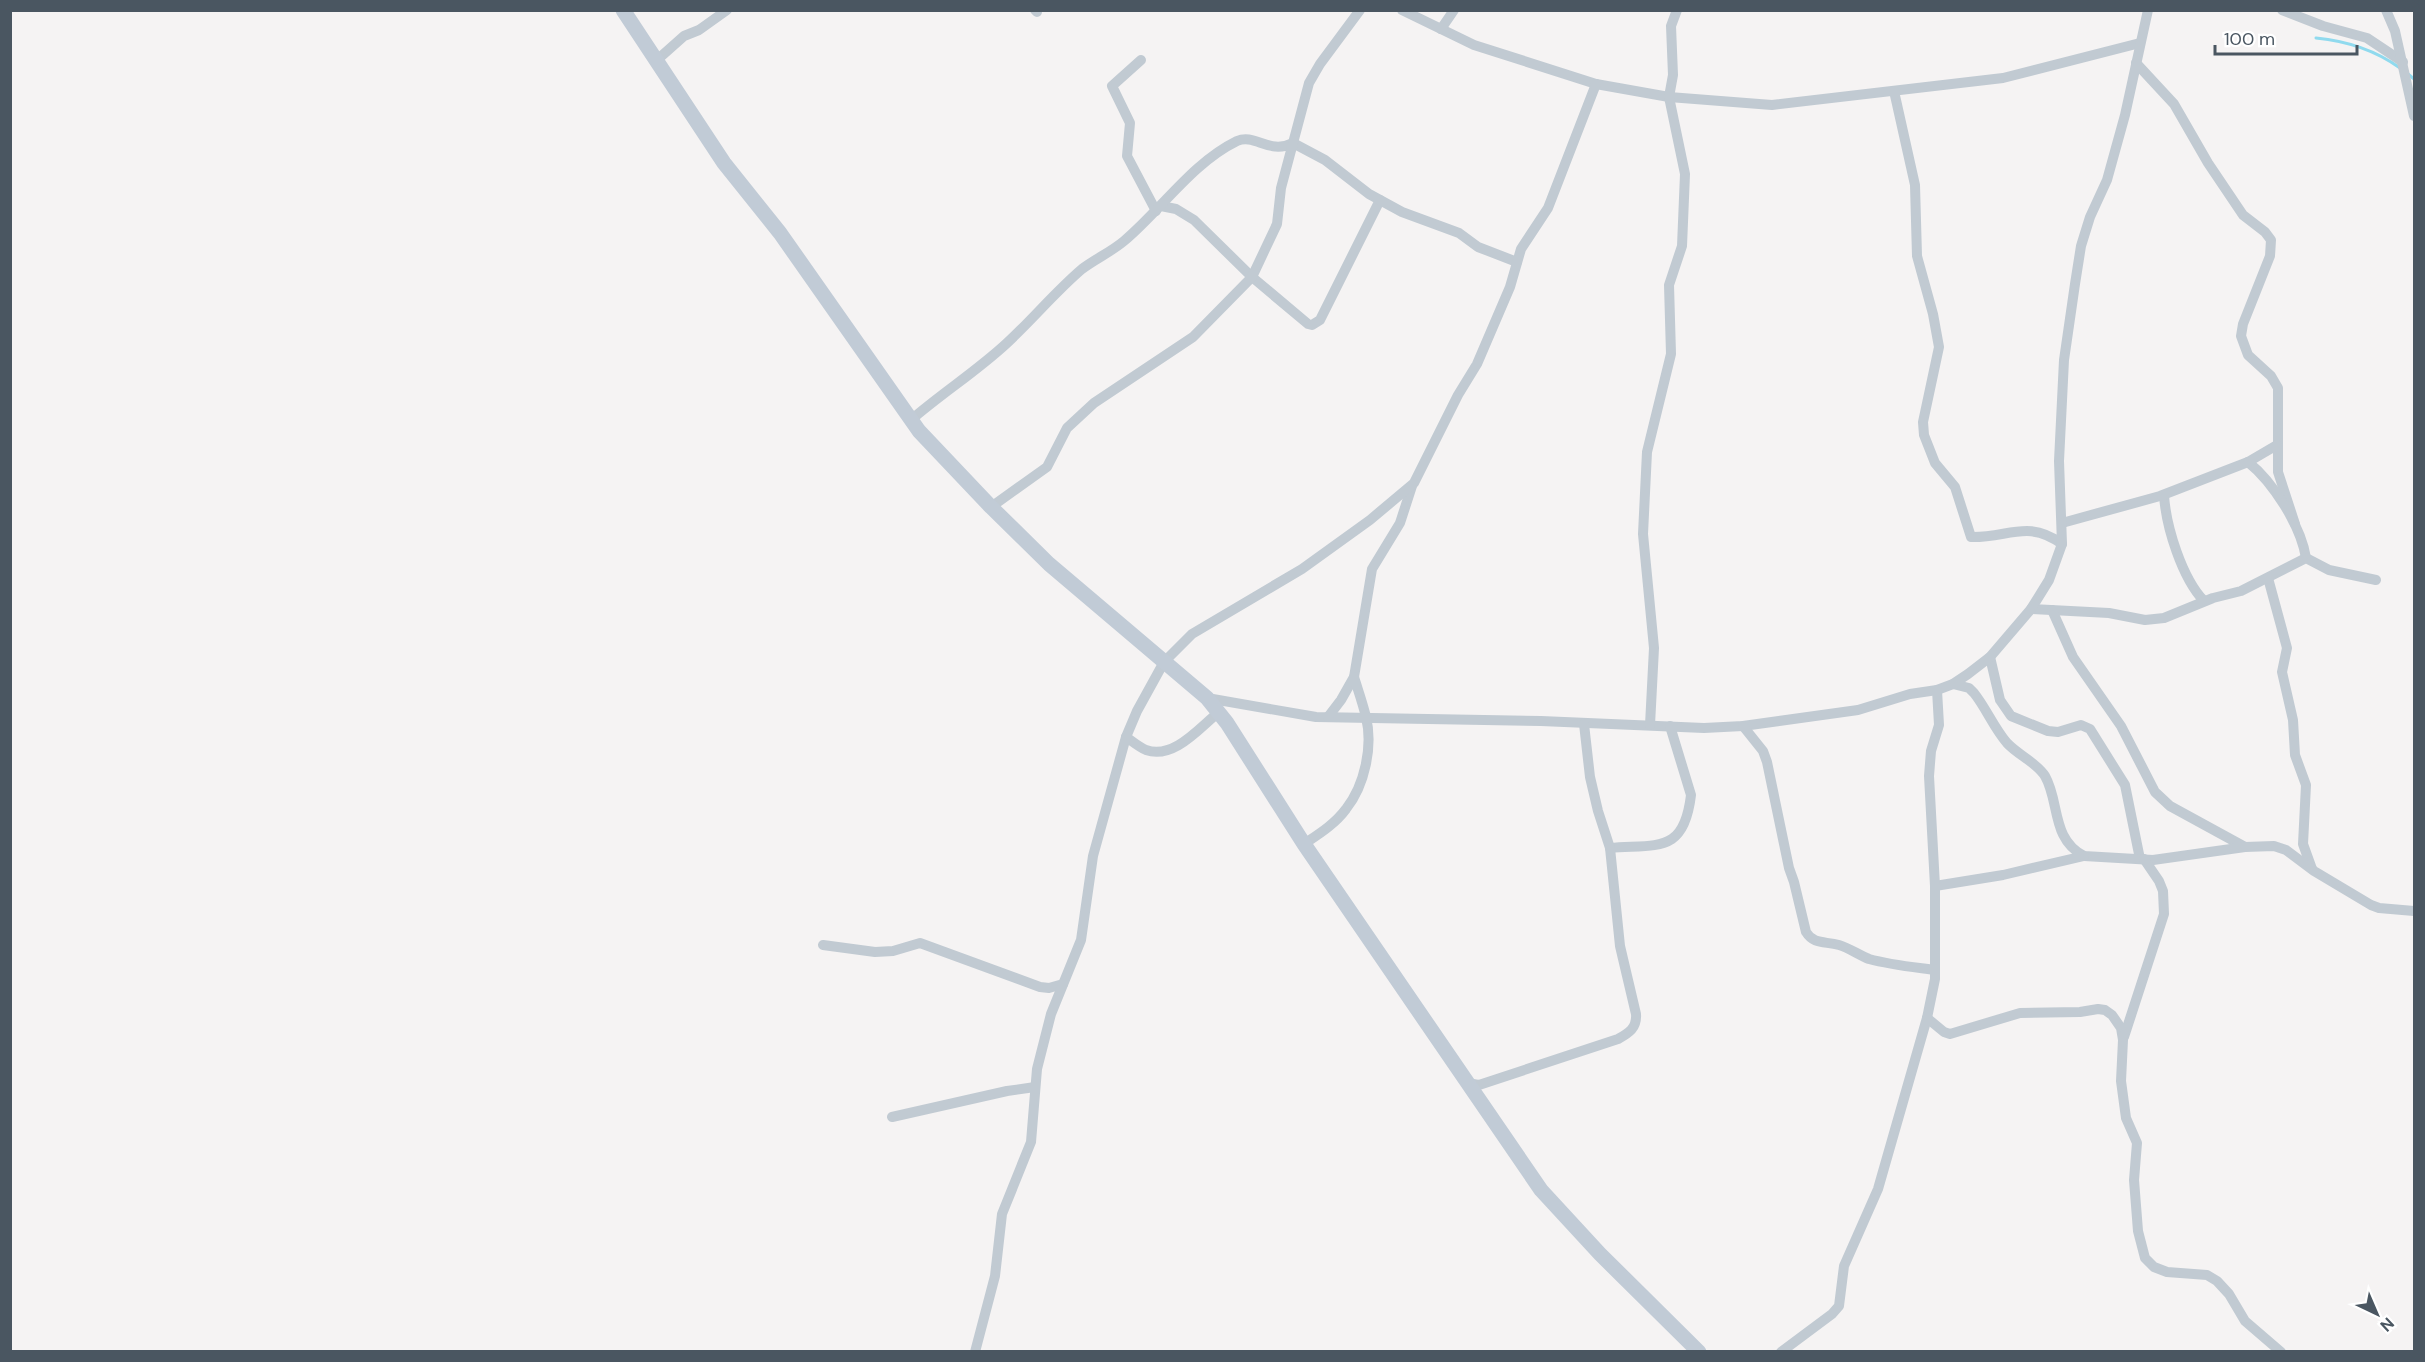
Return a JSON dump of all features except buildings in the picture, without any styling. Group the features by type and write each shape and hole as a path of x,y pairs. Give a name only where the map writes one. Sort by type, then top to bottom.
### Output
{"street":[{"path":"623,10 724,163 780,233 911,420 991,507 1049,564 1208,698 1304,844 1541,1190 1600,1254 1699,1352"},
{"path":"657,60 684,36 699,30 727,10"},
{"path":"991,507 1047,466 1068,428 1094,403 1193,337 1252,278 1277,224 1281,188 1306,91 1313,74 1360,10"},
{"path":"1441,29 1454,10"},
{"path":"1650,725 1654,648 1643,534 1647,452 1671,354 1670,285 1682,246 1685,186 1683,164 1669,97 1673,75 1671,26 1677,10"},
{"path":"1208,698 1262,709 1328,717 1704,728 1743,726 1858,711 1910,694 1937,690 1953,684 1990,657 2031,609 2049,580 2062,544 2060,461 2064,360 2081,246 2090,218 2107,180 2148,10"},
{"path":"2282,10 2323,26 2367,38 2403,62"},
{"path":"2386,10 2395,31 2414,116"},
{"path":"1403,11 1482,48 1596,84 1669,97 1772,105 2003,78 2140,43"},
{"path":"1141,60 1112,86 1130,123 1127,156 1158,208"},
{"path":"2136,63 2174,104 2208,163 2243,215 2265,232 2271,240 2271,256 2243,324 2241,336 2248,354 2276,383 2279,480 2304,543 2306,558"},
{"path":"1328,717 1354,677 1372,568 1400,523 1413,483 1458,395 1477,364 1509,287 1521,249 1548,208 1596,84"},
{"path":"1894,91 1916,185 1917,256 1933,314 1939,347 1923,422 1924,435 1935,463 1955,488 1971,537 2030,530 2048,534 2062,544"},
{"path":"911,420 948,389 982,365 1013,337 1059,289 1084,268 1124,241 1188,176 1238,140 1250,140 1276,148 1284,148 1293,143"},
{"path":"1293,143 1325,160 1361,189 1402,212 1459,233 1478,247 1517,262"},
{"path":"1158,208 1176,209 1194,219 1252,278 1308,324 1317,323 1346,271 1380,200"},
{"path":"2062,523 2164,495 2248,462 2277,445"},
{"path":"2248,462 2264,477 2295,524"},
{"path":"975,1352 988,1310 995,1276 1002,1214 1031,1142 1037,1069 1052,1014 1084,928 1092,856 1126,737 1137,711 1164,662 1192,634 1302,569 1370,520 1413,483"},
{"path":"2164,495 2168,520 2182,565 2192,587 2204,602"},
{"path":"2031,609 2109,613 2154,620 2176,615 2204,602 2241,591 2306,558"},
{"path":"2306,558 2334,571 2376,580"},
{"path":"2268,578 2288,648 2282,672 2293,720 2295,756 2306,785 2303,844 2314,871"},
{"path":"2052,610 2073,657 2121,726 2155,792 2170,806 2245,847"},
{"path":"1990,657 2000,700 2004,709 2011,716 2048,731 2058,732 2081,725 2090,729 2125,785 2142,859 2159,881 2163,891 2164,914 2123,1040"},
{"path":"1304,844 1334,822 1353,799 1364,771 1368,752 1366,718 1354,677"},
{"path":"1953,684 1969,688 2004,740 2040,770 2048,782 2056,820 2062,833 2084,856"},
{"path":"1781,1352 1832,1314 1839,1306 1844,1266 1878,1189 1927,1018 1935,970 1935,886 1929,776 1931,751 1940,725 1937,690"},
{"path":"1126,737 1147,750 1169,750 1178,746 1219,712"},
{"path":"1467,1083 1479,1085 1618,1039 1634,1027 1636,1014 1620,945 1610,848 1590,777 1584,723"},
{"path":"1610,848 1667,843 1679,834 1691,795 1670,726"},
{"path":"1743,726 1763,751 1767,762 1770,786 1789,868 1809,937 1816,942 1836,945 1888,964 1935,970"},
{"path":"1935,886 2042,867 2084,856 2142,859 2245,847 2279,847 2314,871 2379,908 2415,911"},
{"path":"823,945 875,952 893,951 920,942 1040,987 1049,988 1063,984"},
{"path":"1927,1018 1950,1034 2020,1013 2105,1010 2112,1015 2121,1029 2123,1040 2121,1081 2126,1118 2137,1143 2134,1180 2138,1231 2145,1258 2154,1267 2167,1272 2207,1275 2217,1281 2229,1294 2245,1321 2281,1352"},
{"path":"892,1117 1007,1091 1035,1087"}],"waterway":[{"path":"2316,38 2360,47 2400,68"},
{"path":"2408,74 2414,79"}]}
